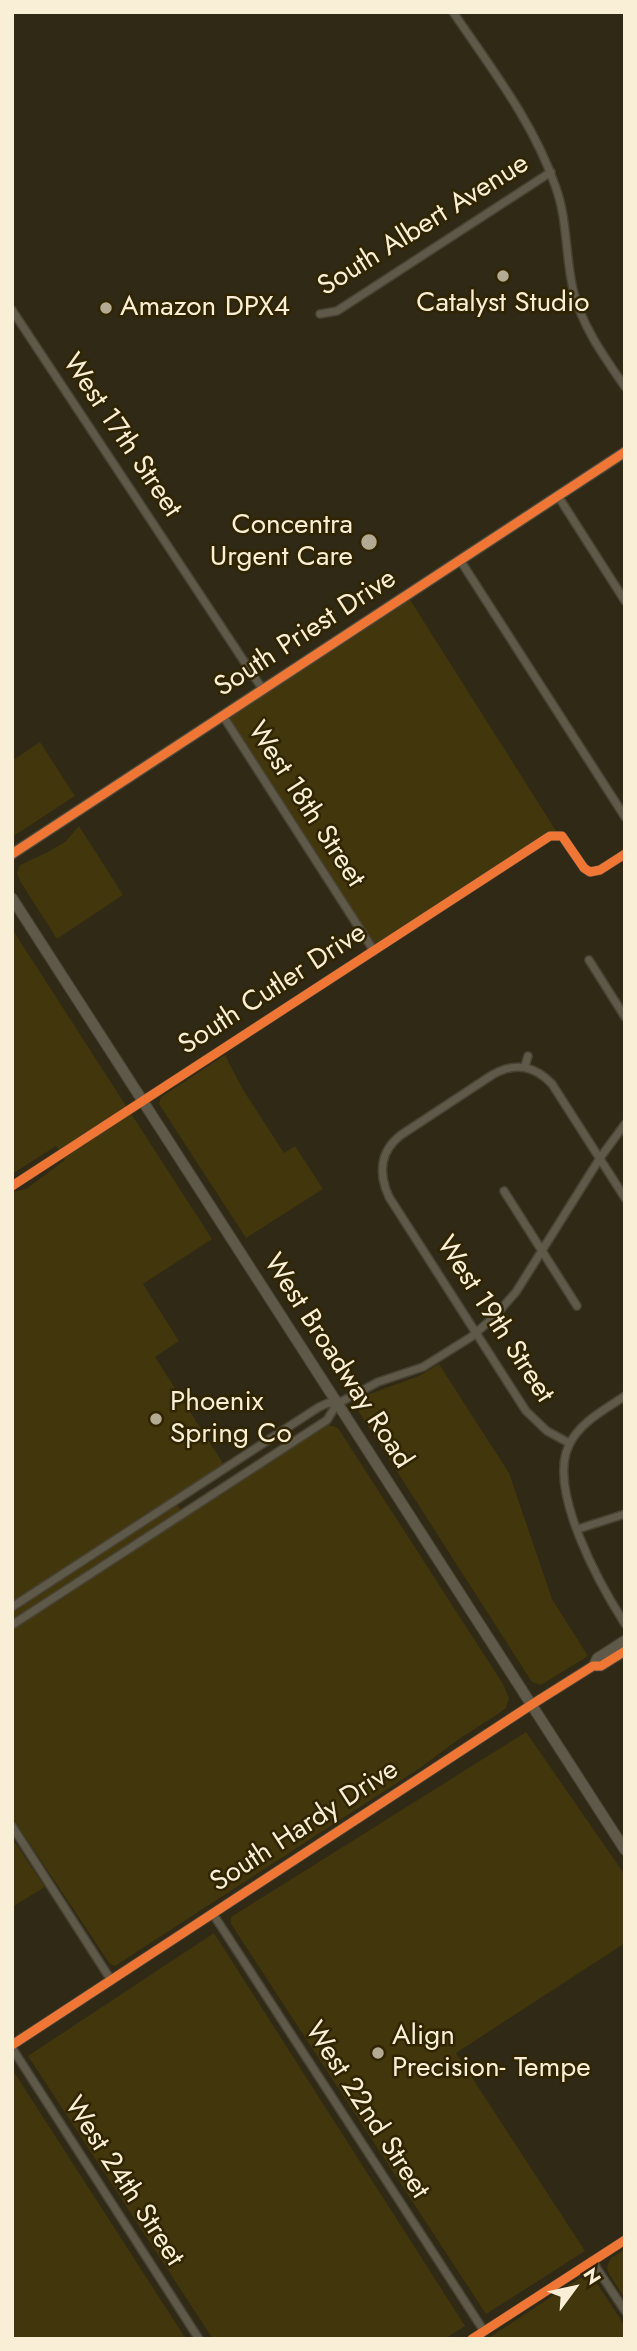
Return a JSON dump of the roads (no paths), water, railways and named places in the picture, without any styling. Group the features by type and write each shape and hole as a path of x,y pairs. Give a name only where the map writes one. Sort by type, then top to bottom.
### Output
{"main road":[{"name":"South Priest Drive","path":"12,854 625,452"},
{"name":"West Broadway Road","path":"12,898 625,1850"}],"street":[{"path":"453,12 530,129 551,172 563,212 574,294 589,332 625,387"},
{"name":"South Albert Avenue","path":"320,314 337,311 551,172"},
{"name":"West 17th Street","path":"12,310 263,690"},
{"path":"558,496 625,601"},
{"path":"460,560 625,817"},
{"name":"West 18th Street","path":"223,716 374,951"},
{"name":"South Cutler Drive","path":"12,1186 545,838 558,834 565,839 584,868 590,872 600,870 625,854"},
{"path":"589,960 625,1017"},
{"path":"525,1066 528,1056"},
{"path":"373,1160 383,1162 392,1143 492,1074 525,1066 539,1072 552,1084 625,1198"},
{"path":"12,1625 327,1420 337,1404 378,1382 424,1367 476,1333 508,1303 600,1158 625,1124"},
{"name":"West 19th Street","path":"383,1162 382,1179 389,1197 530,1417 547,1431 569,1443"},
{"path":"504,1191 577,1306"},
{"path":"625,1396 584,1424 569,1443 563,1474 565,1490 597,1578 625,1624"},
{"path":"12,1607 318,1406 337,1404"},
{"path":"579,1529 625,1514"},
{"name":"South Hardy Drive","path":"12,2047 593,1666 597,1658 625,1640"},
{"name":"South Hardy Drive","path":"593,1666 601,1666 625,1651"},
{"path":"12,1826 111,1980"},
{"name":"West 22nd Street","path":"213,1914 484,2331"},
{"name":"West 24th Street","path":"12,2047 199,2339"},
{"path":"472,2339 625,2240"},
{"path":"592,2261 625,2311"}],"place":[{"name":"Catalyst Studio","path":"503,276"},
{"name":"Amazon DPX4","path":"106,308"},
{"name":"Concentra Urgent Care","path":"369,542"},
{"name":"Phoenix Spring Co","path":"156,1419"},
{"name":"Align Precision- Tempe","path":"378,2053"}]}
